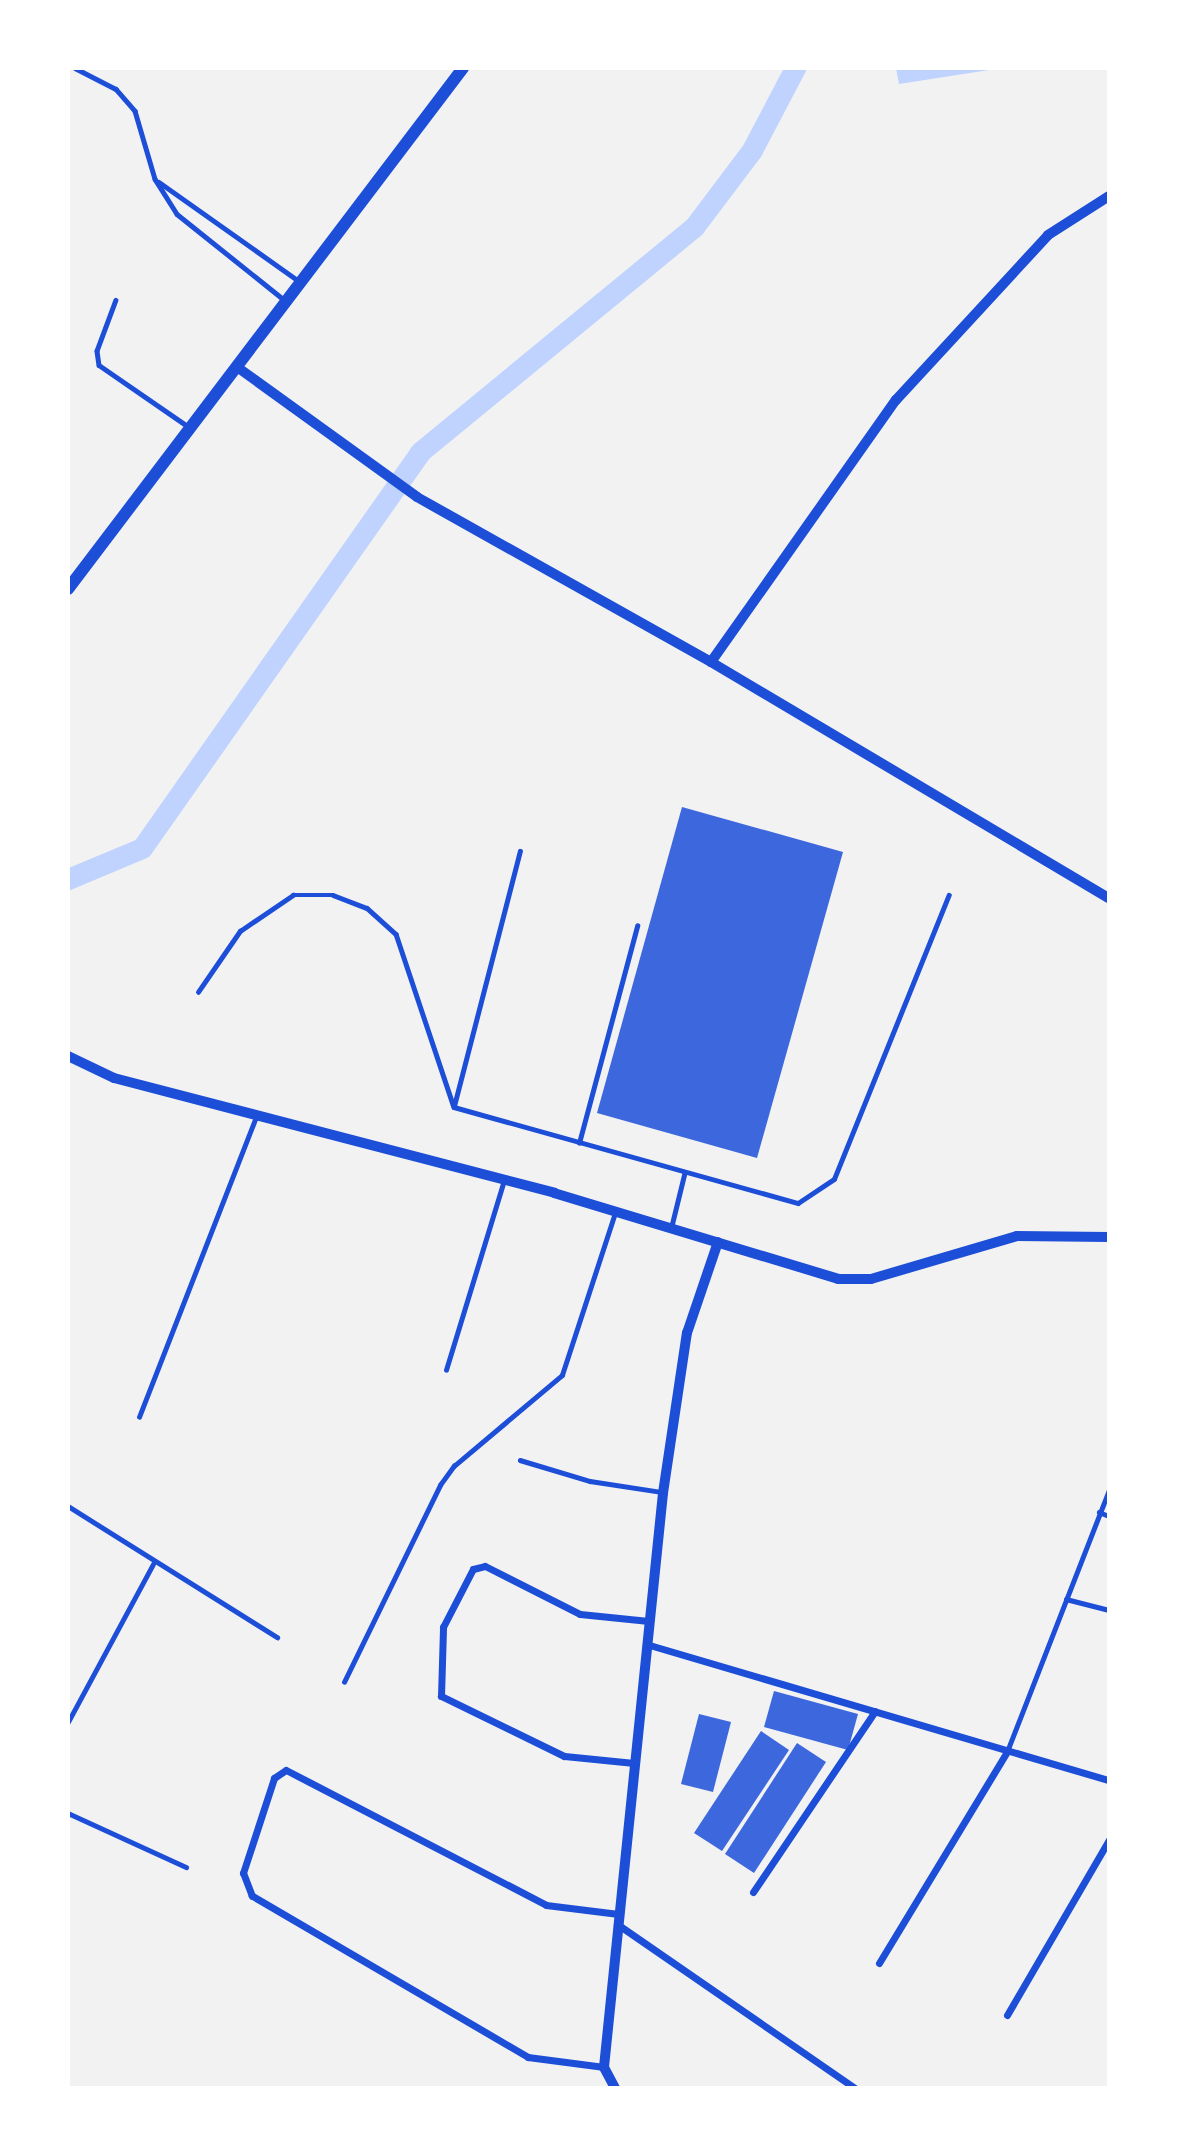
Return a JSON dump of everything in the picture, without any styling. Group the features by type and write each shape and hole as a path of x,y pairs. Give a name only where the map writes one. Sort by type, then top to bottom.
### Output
{"main road":[{"path":"68,589 463,68"}],"street":[{"path":"711,662 896,400 1048,235 1109,196"},
{"path":"237,367 351,452 417,497 711,662 1109,898"},
{"path":"68,1056 114,1078 504,1180 855,1281 1017,1236 1109,1237"},
{"path":"615,2088 604,2067 663,1493 687,1333 718,1242"},
{"path":"634,1763 564,1756 441,1696 443,1627 473,1569 485,1566 580,1614 649,1621"},
{"path":"646,1644 1109,1780"},
{"path":"753,1892 876,1711"},
{"path":"879,1963 1008,1750"},
{"path":"604,2067 528,2057 252,1896 243,1873 274,1779 286,1770 546,1905 618,1919 855,2088"},
{"path":"1007,2015 1109,1840"}],"lane":[{"path":"75,68 116,89 135,111 155,179 177,214 286,301"},
{"path":"155,179 301,282"},
{"path":"116,300 97,351 99,365 191,428"},
{"path":"454,1107 520,851"},
{"path":"198,992 240,932 293,895 333,895 367,908 396,934 454,1107"},
{"path":"454,1107 684,1175 798,1203 834,1179 949,895"},
{"path":"579,1143 637,926"},
{"path":"139,1417 256,1117"},
{"path":"671,1229 684,1175"},
{"path":"446,1370 504,1180"},
{"path":"344,1682 440,1486 454,1466 562,1375 615,1212"},
{"path":"520,1460 590,1481 663,1493"},
{"path":"1008,1750 1109,1490"},
{"path":"68,1506 153,1564 277,1636"},
{"path":"1099,1513 1109,1516"},
{"path":"68,1722 153,1564"},
{"path":"1066,1599 1109,1610"},
{"path":"68,1814 186,1867"}],"water":[{"path":"896,68 1002,68 899,84"}],"building":[{"path":"682,807 843,852 757,1158 597,1113"},
{"path":"774,1691 858,1714 848,1750 764,1727"},
{"path":"699,1714 731,1722 713,1792 681,1784"},
{"path":"761,1731 789,1750 722,1851 694,1833"},
{"path":"797,1743 826,1762 754,1873 725,1854"}],"waterway":[{"path":"68,879 142,848 420,452 694,227 752,150 795,68"}]}
